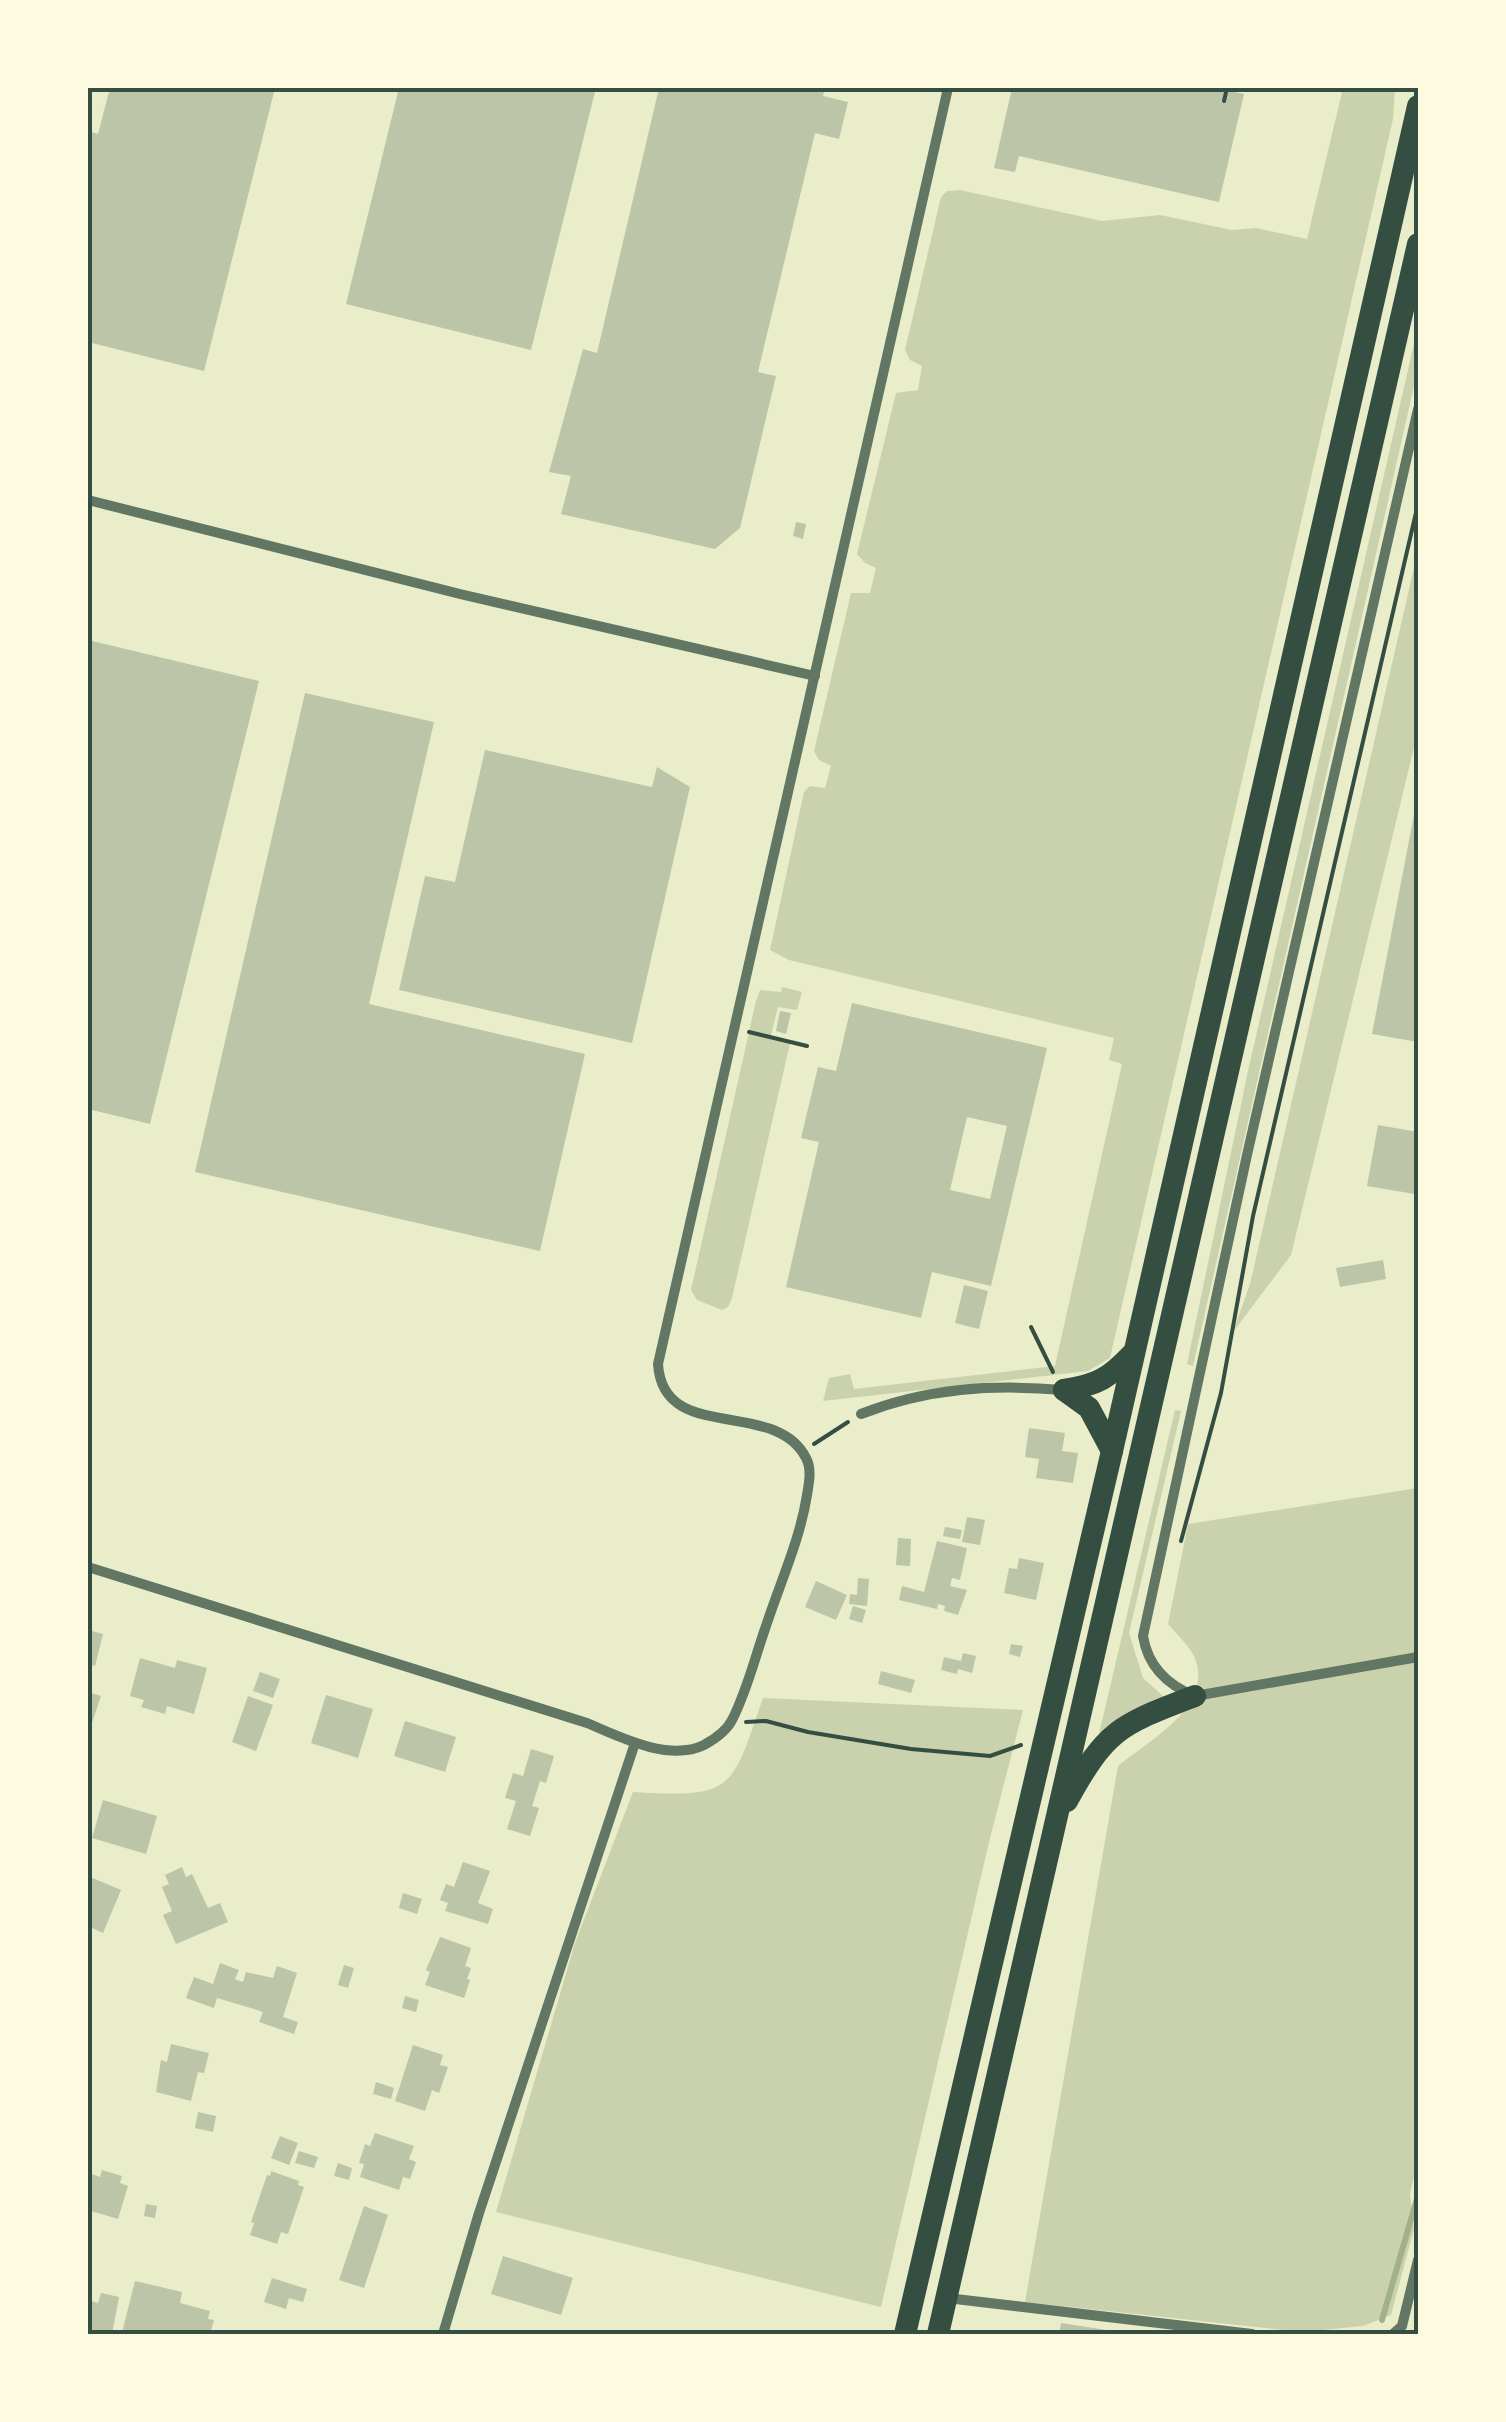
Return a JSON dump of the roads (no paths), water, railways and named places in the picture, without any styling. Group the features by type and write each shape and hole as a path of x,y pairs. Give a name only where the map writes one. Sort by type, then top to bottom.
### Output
{"highway":[{"path":"905,2334 1112,1451 1418,106"},
{"path":"938,2334 1418,244"},
{"path":"1062,1390 1094,1386 1135,1350"},
{"path":"1062,1390 1089,1408 1112,1451"},
{"path":"1054,1826 1090,1760 1106,1740 1128,1724 1196,1696"}],"street":[{"path":"88,1566 569,1718 635,1743 688,1749 702,1746 731,1724 800,1527 810,1470 802,1452 788,1437 678,1405 662,1389 658,1364 948,88"},
{"path":"1418,409 1143,1624 1145,1649 1156,1669 1175,1688 1196,1696 1418,1657"},
{"path":"88,500 460,594 815,676"},
{"path":"862,1414 901,1398 938,1390 1021,1386 1062,1390"},
{"path":"443,2334 479,2213 635,1743"},
{"path":"1394,2334 1402,2326 1418,2260"},
{"path":"946,2298 1252,2334"}],"waterway":[{"path":"1382,2320 1418,2195"}]}
